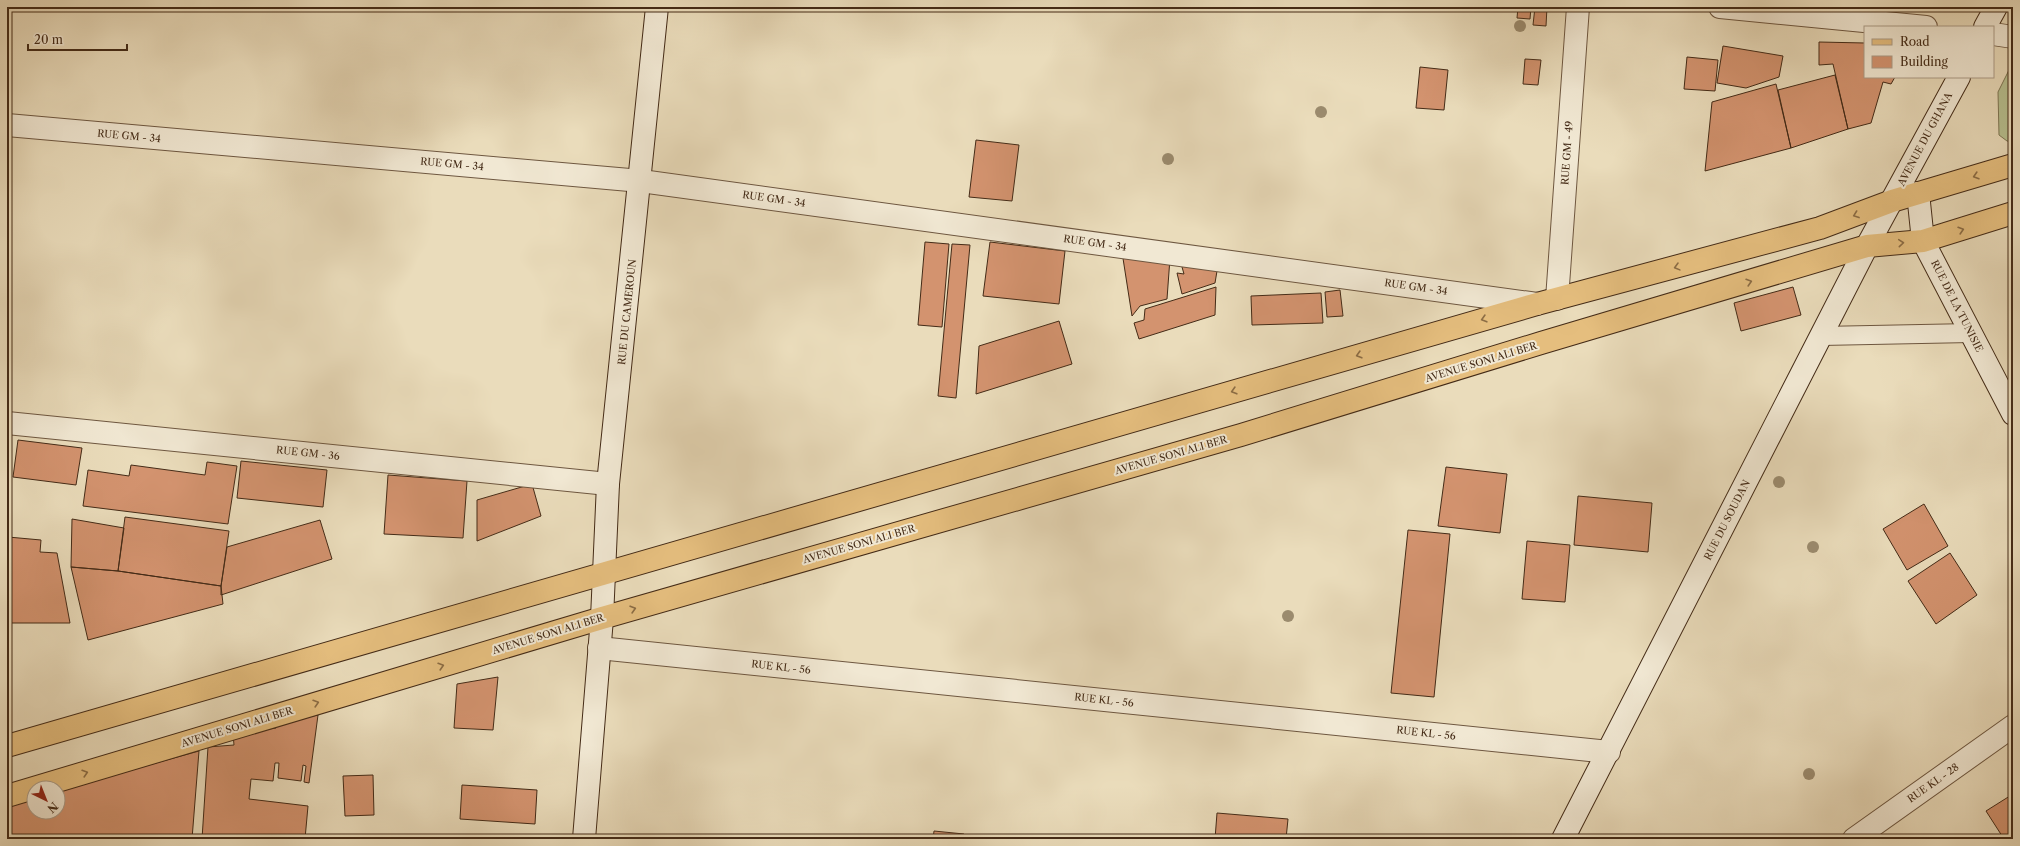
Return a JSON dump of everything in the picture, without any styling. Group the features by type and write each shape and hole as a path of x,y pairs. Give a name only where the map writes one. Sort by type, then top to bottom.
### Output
{"main road":[{"path":"7,746 1547,301 1820,228 1892,201 2013,165"},
{"path":"1923,241 2013,213"},
{"name":"AVENUE SONI ALI BER","path":"7,796 602,618 1241,435 1541,343 1711,294 1867,246 1923,241"}],"street":[{"name":"RUE DU CAMEROUN","path":"584,839 602,618 608,484 641,181 657,7"},
{"name":"RUE GM - 49","path":"1547,301 1578,7"},
{"path":"1720,7 1916,26"},
{"path":"1986,26 1996,7"},
{"path":"1994,34 2013,37"},
{"name":"AVENUE DU GHANA","path":"1892,201 1958,78"},
{"name":"RUE GM - 34","path":"7,125 641,181 1547,301"},
{"name":"RUE DE LA TUNISIE","path":"1918,193 1923,241 2013,414"},
{"name":"RUE DU SOUDAN","path":"1563,839 1609,752 1867,246 1892,201"},
{"name":"RUE GM - 36","path":"7,423 608,484"},
{"name":"RUE KL - 56","path":"599,648 1609,752"},
{"name":"RUE KL - 28","path":"1854,839 2013,726"}],"lane":[{"path":"1821,336 1971,333"}],"green space":[{"path":"2013,62 2013,142 2007,141 1999,135 1998,92"}],"building":[{"path":"1518,7 1531,7 1530,19 1517,18"},
{"path":"1535,7 1547,7 1546,26 1533,25"},
{"path":"1819,42 1864,43 1864,78 1894,78 1891,84 1883,82 1871,123 1848,129 1833,64 1819,65"},
{"path":"1723,46 1783,56 1779,77 1746,88 1717,83"},
{"path":"1687,57 1718,60 1715,91 1684,89"},
{"path":"1525,59 1541,60 1538,85 1523,84"},
{"path":"1420,67 1448,70 1444,110 1416,108"},
{"path":"1835,75 1848,129 1791,148 1778,90"},
{"path":"1776,84 1791,148 1705,171 1712,102"},
{"path":"976,140 1019,145 1012,201 969,197"},
{"path":"925,242 949,244 942,327 918,325"},
{"path":"990,242 1065,251 1059,304 983,296"},
{"path":"952,244 970,245 956,398 938,396"},
{"path":"1122,252 1170,258 1167,299 1140,306 1132,316"},
{"path":"1180,260 1218,265 1215,283 1182,294 1177,273 1184,274"},
{"path":"1216,287 1215,315 1139,339 1134,323 1144,320 1145,309"},
{"path":"1793,287 1801,315 1741,331 1734,303"},
{"path":"1340,290 1343,316 1327,317 1325,292"},
{"path":"1321,293 1323,323 1252,325 1251,296"},
{"path":"1059,321 1072,364 976,394 979,346"},
{"path":"18,440 82,448 76,485 13,477"},
{"path":"241,461 327,470 323,507 237,498"},
{"path":"207,462 237,466 228,524 83,506 88,470 129,476 131,465 205,475"},
{"path":"1446,467 1507,474 1500,533 1438,526"},
{"path":"388,475 467,481 463,538 384,534"},
{"path":"532,484 541,516 477,541 477,500"},
{"path":"1578,496 1652,503 1648,552 1574,545"},
{"path":"1924,504 1948,546 1907,570 1883,529"},
{"path":"125,517 229,531 221,586 118,571"},
{"path":"72,519 124,528 118,571 71,567"},
{"path":"320,520 332,559 221,595 227,547"},
{"path":"1408,530 1450,534 1434,697 1391,693"},
{"path":"8,537 41,540 40,552 57,553 70,623 7,623"},
{"path":"1527,541 1570,545 1565,602 1522,599"},
{"path":"1950,553 1977,595 1936,624 1908,581"},
{"path":"71,567 118,571 221,586 223,604 88,640"},
{"path":"498,677 493,730 454,728 457,684"},
{"path":"318,715 309,783 304,782 306,766 303,765 301,781 278,778 279,763 275,763 273,781 251,779 249,799 308,806 305,839 202,839 208,747 234,745 233,734 276,728 275,723"},
{"path":"199,751 192,839 7,838 7,804 26,799 26,820 66,820 66,788"},
{"path":"373,775 374,815 345,816 343,776"},
{"path":"462,785 537,790 535,824 460,819"},
{"path":"2013,794 2013,836 2004,839 1986,811"},
{"path":"1217,813 1288,819 1286,839 1215,839"},
{"path":"934,831 964,834 963,839 933,839"},
{"path":"343,836 372,839 343,839"}]}
